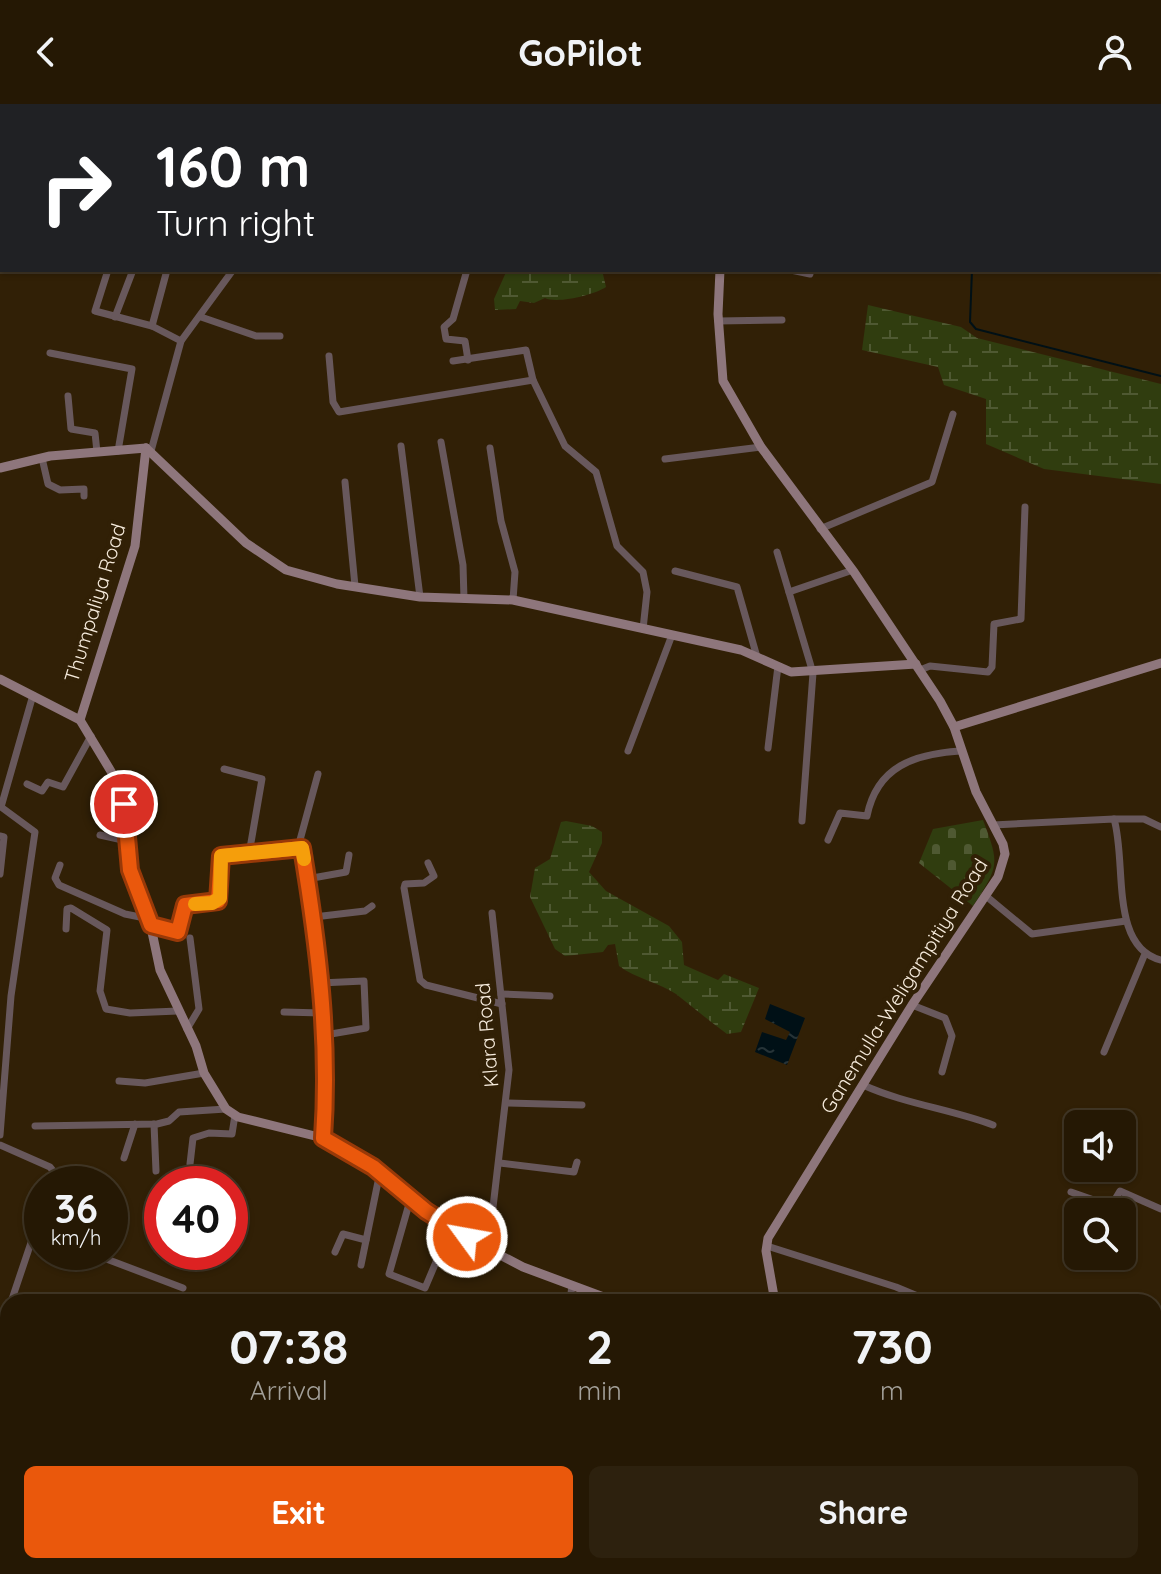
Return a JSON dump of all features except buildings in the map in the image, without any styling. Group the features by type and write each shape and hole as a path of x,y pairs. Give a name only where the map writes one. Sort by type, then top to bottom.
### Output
{"street":[{"path":"107,272 95,311 152,326 181,341"},
{"path":"115,317 132,272"},
{"path":"152,326 166,272"},
{"path":"148,450 181,341 232,272"},
{"path":"466,272 453,319 444,327 446,339 465,341 468,360"},
{"name":"Ganemulla-Weligampitiya Road","path":"720,272 718,321 723,381 761,447 853,570 954,727 960,751 1005,854 998,877 805,1173 767,1246"},
{"path":"800,272 810,274"},
{"path":"201,317 256,336 280,336"},
{"path":"718,321 782,320"},
{"path":"453,361 526,350 533,380 565,446 596,472 617,546 643,572 647,592 643,629"},
{"path":"50,353 132,369 118,451"},
{"path":"329,356 334,409 339,412 533,380"},
{"path":"68,396 71,429 95,433 97,452"},
{"path":"820,529 932,482 953,414"},
{"path":"441,442 463,565 464,599"},
{"path":"401,446 420,597"},
{"path":"665,459 761,447"},
{"path":"490,448 501,521 515,572 513,600"},
{"path":"0,468 42,458 148,450 236,534 286,570 420,597 513,600 757,657 791,672 813,673 930,666 988,672 992,667 994,624 1021,619 1025,507"},
{"name":"Thumpaliya Road","path":"80,720 135,546 148,450"},
{"path":"42,458 48,484 60,490 84,489 84,496"},
{"path":"345,482 355,586"},
{"path":"777,552 813,673 802,821"},
{"path":"789,592 853,570"},
{"path":"675,571 737,587 757,657"},
{"path":"628,751 672,635"},
{"path":"954,727 1161,663"},
{"path":"768,748 778,666"},
{"path":"0,679 80,720 124,804 130,870 150,922 160,970 204,1073 230,1112 232,1134 209,1133 192,1140 190,1166"},
{"path":"0,1135 11,996 35,832 1,807 33,695"},
{"path":"27,784 42,791 48,782 63,787 91,736"},
{"path":"828,840 840,813 867,816 870,801 884,776 903,762 926,753 960,751"},
{"path":"224,769 262,779 249,854"},
{"path":"318,774 300,840 314,917 325,1035 323,1138"},
{"path":"1114,819 1121,840 1129,935 1144,956 1161,960"},
{"path":"993,825 1144,819 1161,827"},
{"path":"100,835 127,841"},
{"path":"0,836 4,837 0,874"},
{"path":"60,865 55,878 59,885 125,914 178,932 185,905 212,903 220,898 218,858 302,848"},
{"path":"307,879 346,872 349,855"},
{"path":"428,863 434,876 424,883 405,884 404,888 420,980 426,985 502,1004"},
{"path":"986,896 1032,934 1126,921"},
{"path":"314,917 365,911 372,906"},
{"path":"66,929 67,909 71,908 107,930 100,991 106,1009 113,1012 178,1011"},
{"name":"Klara Road","path":"488,1250 508,1103 509,1070 492,913"},
{"path":"187,1029 199,1009 190,938"},
{"path":"1104,1052 1144,956"},
{"path":"320,983 364,981 367,999 366,1028 325,1035"},
{"path":"501,994 550,996"},
{"path":"912,1005 945,1018 952,1036 942,1072"},
{"path":"284,1012 322,1013"},
{"path":"119,1081 145,1083 204,1073"},
{"path":"863,1085 919,1107 966,1115 993,1125"},
{"path":"508,1103 582,1105"},
{"path":"35,1126 154,1124 169,1121 179,1112 230,1112 323,1138 380,1172 450,1229 488,1250 596,1294"},
{"path":"124,1158 135,1124"},
{"path":"154,1124 156,1166"},
{"path":"0,1145 48,1166"},
{"path":"500,1163 574,1172 577,1162"},
{"path":"361,1265 380,1172"},
{"path":"1071,1192 1111,1206 1120,1191 1161,1209"},
{"path":"411,1197 389,1274 425,1288 450,1229"},
{"path":"335,1252 343,1234 366,1240"},
{"path":"774,1294 767,1246 913,1294"},
{"path":"128,1267 183,1288"},
{"path":"14,1294 24,1269"},
{"path":"571,1294 572,1285"}],"green space":[{"path":"506,272 602,272 606,287 576,298 545,298 534,303 520,301 516,309 495,310 494,299"},
{"path":"868,305 961,327 977,338 1161,384 1161,484 1044,469 986,444 986,399 944,385 938,367 862,350"},
{"path":"983,820 994,865 988,882 973,906 919,863 933,829"},
{"path":"561,822 592,826 602,832 602,843 589,872 606,891 669,926 682,942 684,965 718,980 724,974 759,988 741,1032 727,1034 676,994 619,966 615,944 608,945 603,952 565,956 555,949 530,897 535,868 550,859"}],"water":[{"path":"770,1004 805,1018 787,1065 755,1052 762,1032 786,1040 790,1032 765,1019"}],"waterway":[{"path":"972,272 970,322 976,329 1161,376"}],"slow traffic":[{"path":"195,904 212,903 220,898 218,858 221,856 302,848 304,859"}],"route":[{"path":"124,804 130,870 151,925 176,934 185,905 212,903 220,898 218,858 302,848 319,950 325,1035 323,1138 373,1167 450,1229 467,1237"}]}
